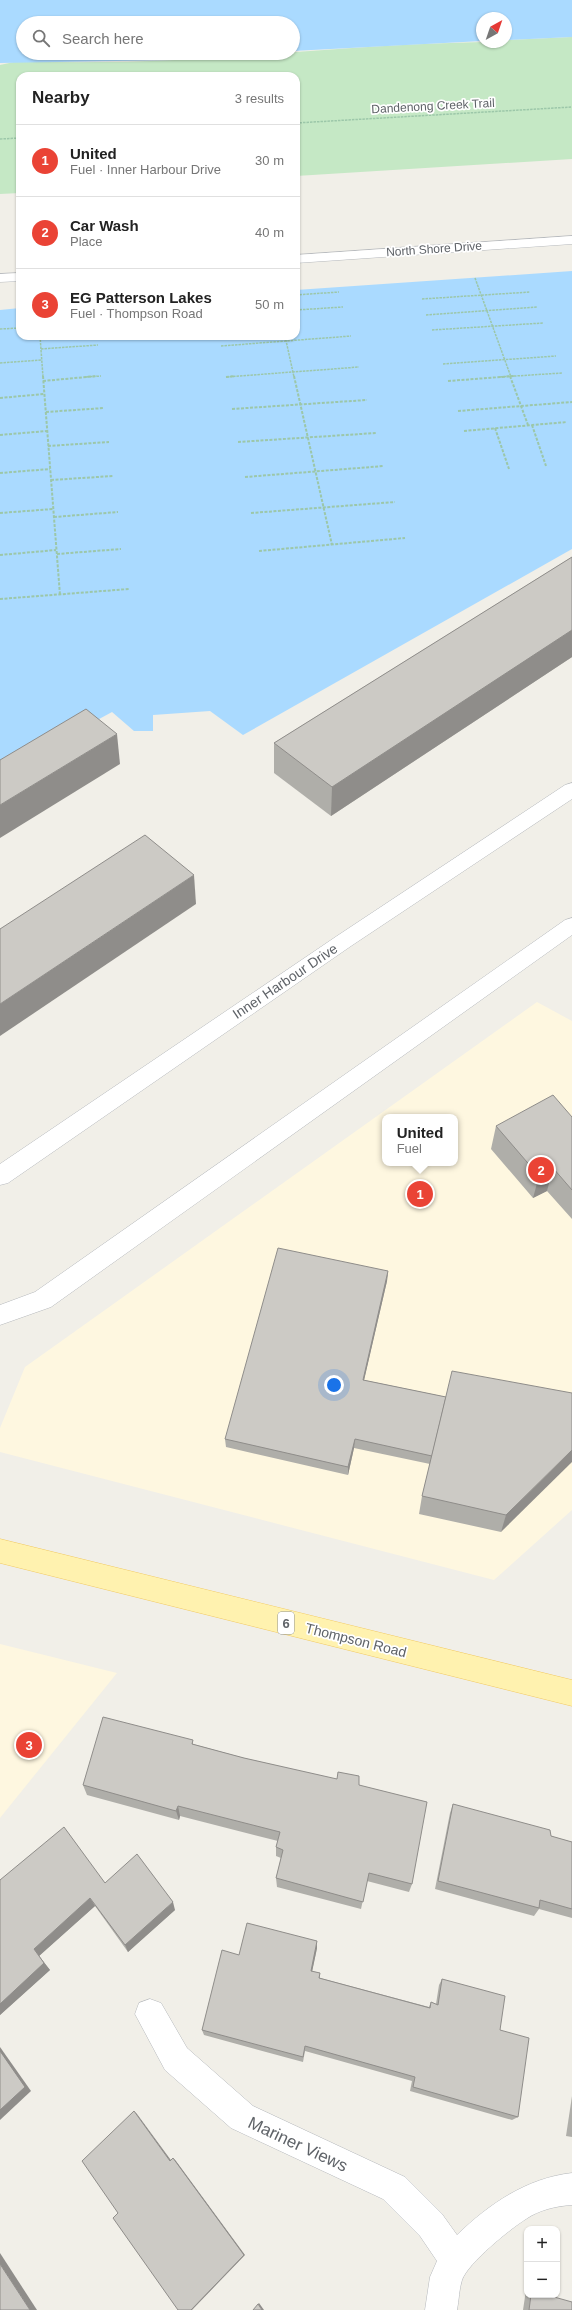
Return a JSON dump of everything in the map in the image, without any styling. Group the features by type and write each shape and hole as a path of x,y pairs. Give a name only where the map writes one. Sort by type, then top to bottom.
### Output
{"main road":[{"name":"Thompson Road","path":"0,1552 572,1693"}],"street":[{"name":"North Shore Drive","path":"300,259 572,240"},
{"path":"0,278 16,277"},
{"name":"Inner Harbour Drive","path":"0,1176 344,941 572,790"},
{"path":"0,1315 42,1300 572,924"},
{"name":"Mariner Views","path":"150,2014 176,2059 242,2117 394,2188 431,2225 455,2260"},
{"path":"441,2310 446,2277 455,2260 469,2245 515,2207 553,2191 572,2189"}],"path":[{"name":"Dandenong Creek Trail","path":"300,122 572,107"},
{"path":"0,139 16,138"},
{"path":"474,278 528,425"},
{"path":"300,295 339,292"},
{"path":"422,299 530,292"},
{"path":"426,315 537,306"},
{"path":"300,310 343,307"},
{"path":"432,330 543,323"},
{"path":"0,329 16,328"},
{"path":"300,340 351,336"},
{"path":"40,340 60,595"},
{"path":"220,346 299,340"},
{"path":"286,341 332,545"},
{"path":"41,349 98,345"},
{"path":"443,364 556,356"},
{"path":"0,363 42,360"},
{"path":"226,376 359,367"},
{"path":"448,381 562,373"},
{"path":"43,381 101,376"},
{"path":"0,398 44,394"},
{"path":"232,409 367,400"},
{"path":"458,411 572,402"},
{"path":"46,412 104,408"},
{"path":"464,431 567,422"},
{"path":"532,425 546,466"},
{"path":"495,428 509,468"},
{"path":"0,435 47,431"},
{"path":"238,442 376,432"},
{"path":"48,446 109,442"},
{"path":"245,477 384,466"},
{"path":"0,473 50,469"},
{"path":"51,480 113,476"},
{"path":"251,513 395,502"},
{"path":"0,513 54,509"},
{"path":"54,517 118,512"},
{"path":"259,551 405,538"},
{"path":"57,554 121,549"},
{"path":"0,555 56,550"},
{"path":"0,599 129,589"}],"shaded area":[{"path":"537,1002 572,1021 572,1510 494,1580 0,1452 0,1428 25,1367"},
{"path":"0,1644 117,1673 0,1818"}],"green space":[{"path":"572,37 572,159 300,176 300,72 16,72 16,193 0,194 0,65 14,62 300,60 300,52 382,46 476,43 476,48 512,48 512,40"}],"water":[{"path":"0,0 572,0 572,37 512,40 512,12 476,12 476,41 300,51 300,16 16,16 16,60 174,60 0,63"},
{"path":"572,271 572,549 243,735 210,711 153,715 153,731 134,731 112,712 0,773 0,310 16,308 16,340 300,340 300,290"}],"building":[{"path":"572,557 572,630 332,787 274,743"},
{"path":"86,709 117,734 0,805 0,760"},
{"path":"145,835 194,875 0,1004 0,929"},
{"path":"553,1095 572,1117 572,1190 553,1168 539,1176 496,1126"},
{"path":"278,1248 388,1271 363,1380 446,1397 432,1456 355,1439 348,1467 225,1439"},
{"path":"452,1371 572,1393 572,1450 506,1515 422,1496"},
{"path":"103,1717 193,1740 192,1744 244,1758 337,1779 338,1772 359,1776 359,1785 427,1802 412,1884 369,1873 363,1902 276,1878 283,1850 276,1847 280,1832 178,1806 176,1811 83,1785"},
{"path":"453,1804 550,1830 551,1836 572,1842 572,1909 540,1900 539,1908 438,1881"},
{"path":"64,1827 105,1883 137,1854 173,1902 125,1945 90,1898 34,1949 44,1963 0,2004 0,1880"},
{"path":"247,1923 317,1941 311,1971 320,1973 319,1978 430,2008 431,2002 438,2005 442,1979 505,1996 500,2030 529,2038 518,2117 413,2087 415,2077 305,2046 303,2057 202,2030 222,1950 239,1955"},
{"path":"0,2051 25,2087 0,2110"},
{"path":"134,2111 170,2161 173,2158 244,2255 191,2310 178,2310 113,2218 118,2213 82,2161"},
{"path":"0,2264 30,2310 0,2310"},
{"path":"531,2298 558,2298 572,2302 572,2310 529,2310"},
{"path":"258,2304 262,2310 253,2310"}],"place":[{"name":"Car Wash","path":"541,1170"},
{"name":"United","path":"420,1194"},
{"name":"EG Patterson Lakes","path":"29,1745"}]}
